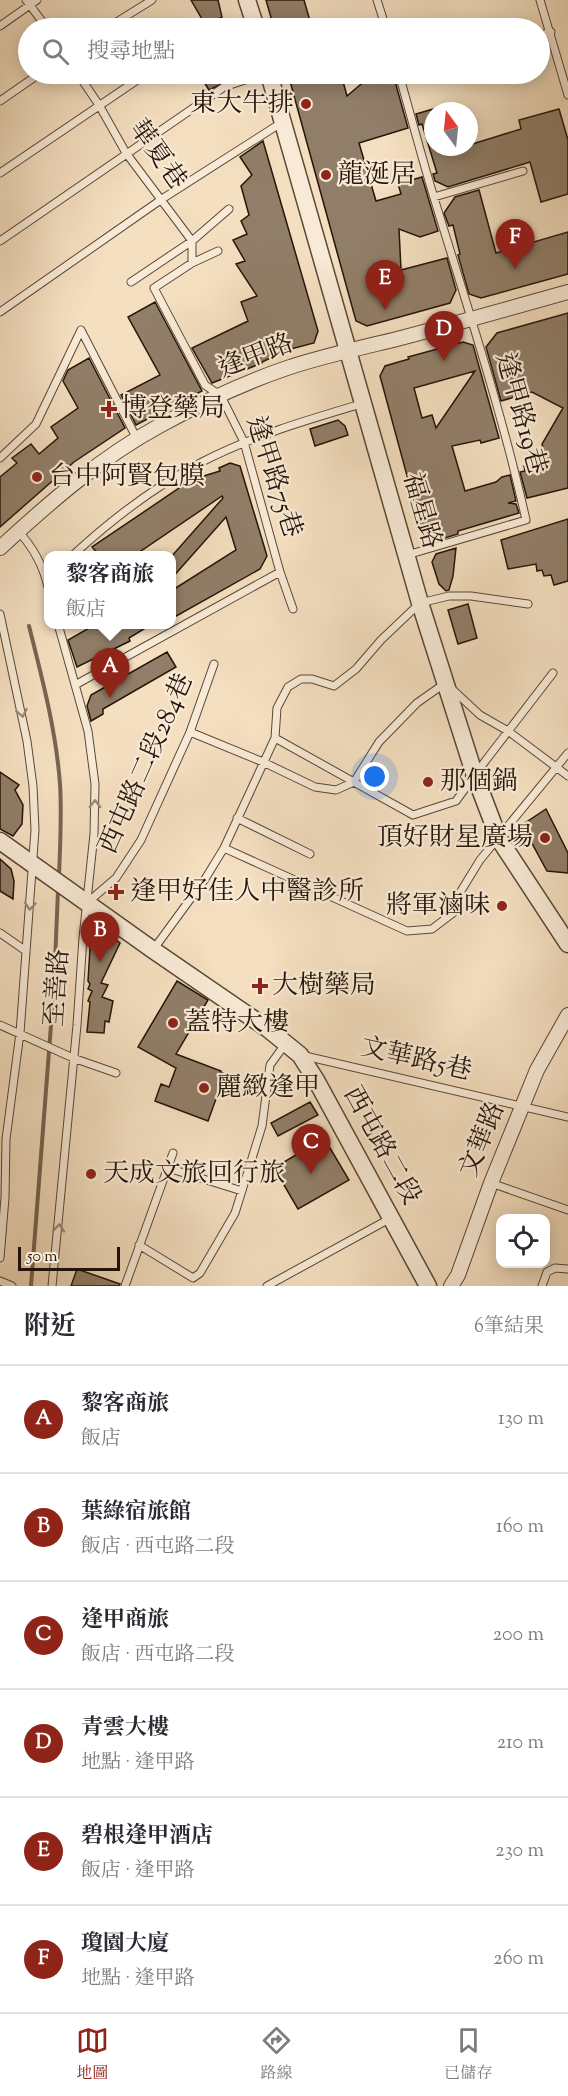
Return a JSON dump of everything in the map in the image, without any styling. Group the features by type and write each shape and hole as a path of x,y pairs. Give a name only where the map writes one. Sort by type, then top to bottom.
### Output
{"street":[{"path":"247,0 253,18"},
{"name":"福星路","path":"272,84 420,603 475,776 499,839 568,944"},
{"name":"逢甲路","path":"0,548 71,486 137,439 221,396 278,372 347,350 568,292"},
{"path":"0,841 40,868"},
{"name":"西屯路二段","path":"40,868 153,950 268,1029 300,1055 392,1217 428,1286"},
{"name":"文華路","path":"451,1286 458,1275 491,1183 537,1070 568,1015"}],"lane":[{"path":"123,18 152,0"},
{"path":"377,0 383,18"},
{"path":"540,0 546,18"},
{"path":"0,26 31,1 41,18"},
{"path":"550,29 568,95"},
{"path":"0,101 25,84"},
{"name":"華夏巷","path":"85,84 126,153 192,241"},
{"path":"0,173 131,84"},
{"path":"0,242 126,153 224,87 233,84"},
{"name":"逢甲路19巷","path":"404,84 434,197 472,319 526,520 407,555"},
{"path":"1,308 162,199 284,122"},
{"path":"434,197 523,171"},
{"path":"131,282 192,241 230,209"},
{"path":"192,241 192,263 218,251"},
{"name":"逢甲路75巷","path":"192,263 154,288 206,385 221,396 244,442 280,572 293,609"},
{"path":"0,458 36,424 81,330 137,439"},
{"path":"77,551 142,499 202,462 244,442 363,404"},
{"path":"18,531 30,544 44,572"},
{"name":"逢甲路75巷","path":"75,686 280,572"},
{"path":"153,950 205,879 224,848 275,738 277,708 288,687 301,679 334,686 356,669 381,640 420,603 449,596 471,596 528,604"},
{"name":"至善路","path":"0,615 27,741 40,868 26,951 20,1033 3,1138 5,1198 0,1258"},
{"name":"至善路","path":"52,1286 57,1252 94,834 95,784 88,731 59,629"},
{"name":"西屯路二段284巷","path":"88,903 116,878 141,840 190,732 214,664"},
{"path":"275,738 413,815 456,801 553,674"},
{"path":"190,732 263,762 315,787 336,790 354,782 379,742 417,703 445,683 480,715 508,731 568,776"},
{"path":"224,848 407,931 432,929 453,913 461,891 480,860 568,753"},
{"path":"237,818 310,854"},
{"path":"0,933 26,951"},
{"path":"0,1025 73,1058 116,1073"},
{"path":"139,1245 194,1278 200,1273 235,1212 262,1126 270,1065 286,1043"},
{"name":"文華路5巷","path":"300,1055 568,1117"},
{"path":"125,1286 173,1153"},
{"path":"168,1167 242,1191"},
{"path":"491,1183 568,1209"},
{"path":"267,1286 392,1217"},
{"path":"542,1286 547,1272 555,1268 568,1269"},
{"path":"0,1281 12,1286"}],"building":[{"path":"191,0 218,0 222,17 201,18"},
{"path":"266,0 304,0 309,18 271,18"},
{"path":"205,84 221,84 209,90"},
{"path":"291,84 344,84 347,96 361,84 396,84 408,128 359,143 376,201 401,194 398,184 422,177 438,231 420,237 399,229 401,270 447,258 456,290 450,303 367,326 356,321"},
{"path":"559,109 568,140 568,194 541,202 530,162 448,187 435,181 433,174 437,173 432,156 478,156 478,142 521,129 519,120"},
{"path":"424,112 424,131 422,124 419,125 416,114"},
{"path":"263,141 318,331 314,343 287,350 262,363 212,383 192,348 248,321 241,302 257,296 236,264 245,261 233,240 247,234 241,221 249,215 241,186 252,175 240,157"},
{"path":"479,190 496,253 568,232 568,274 481,298 469,294 458,255 460,254 453,225 449,226 444,213 455,197"},
{"path":"155,302 202,391 136,425 121,395 160,375 128,317"},
{"path":"568,313 568,488 527,498 520,472 525,471 524,466 546,460 542,444 563,408 532,392 501,401 486,347 497,333"},
{"path":"463,342 473,345 499,438 481,443 480,440 452,446 465,491 496,482 510,475 516,501 508,503 516,504 519,513 458,531 458,534 441,539 422,531 380,376 385,366 409,359 408,357","holes":["475,371 436,428 432,415 422,418 414,388"]},
{"path":"89,358 125,428 74,462 0,527 0,477 17,463 12,458 31,444 39,454 58,438 51,427 78,408 63,381 68,370"},
{"path":"338,420 345,426 348,435 315,446 310,429"},
{"path":"230,463 240,466 267,556 260,569 176,616 176,588 236,550 226,517 176,573 176,551 223,498 222,496 141,551 96,551 92,547 191,480 220,471 219,468"},
{"path":"568,519 568,581 554,585 551,575 544,576 542,570 537,571 536,564 508,569 501,540"},
{"path":"456,548 453,576 449,590 446,591 439,584 432,562 436,554"},
{"path":"468,604 477,638 458,644 448,610"},
{"path":"87,629 144,629 129,638 130,641 77,667 68,640"},
{"path":"167,652 176,667 103,709 103,714 91,721 87,706 91,695"},
{"path":"0,772 19,785 15,790 23,805 22,824 13,836 0,829"},
{"name":"頂好財星廣場","path":"546,809 568,853 568,873 547,871 522,825"},
{"path":"0,859 11,869 14,881 13,899 0,891"},
{"path":"100,929 120,943 101,983 108,985 102,997 113,1001 109,1022 105,1021 104,1033 87,1032 90,1002 88,1001 92,991 88,989 91,932"},
{"path":"177,981 208,1000 176,1054 225,1074 208,1121 155,1101 161,1084 169,1087 176,1068 138,1047"},
{"path":"310,1102 318,1115 278,1136 271,1123"},
{"path":"324,1138 349,1180 298,1209 274,1168"},
{"path":"77,1269 120,1284 119,1286 71,1286"}],"waterway":[{"path":"29,626 48,704 58,764 61,807 59,877"},
{"path":"31,1286 54,986 58,890"}],"place":[{"name":"東大牛排","path":"306,104"},
{"name":"龍涎居","path":"326,175"},
{"name":"瓊園大廈","path":"515,269"},
{"name":"碧根逢甲酒店","path":"385,310"},
{"name":"青雲大樓","path":"444,361"},
{"name":"博登藥局","path":"109,409"},
{"name":"台中阿賢包膜","path":"37,477"},
{"name":"黎客商旅","path":"110,698"},
{"name":"那個鍋","path":"428,782"},
{"name":"頂好財星廣場","path":"545,838"},
{"name":"逢甲好佳人中醫診所","path":"116,892"},
{"name":"將軍滷味","path":"502,906"},
{"name":"葉綠宿旅館","path":"100,962"},
{"name":"大樹藥局","path":"260,986"},
{"name":"蓋特大樓","path":"173,1023"},
{"name":"麗緻逢甲","path":"204,1088"},
{"name":"天成文旅回行旅","path":"91,1174"},
{"name":"逢甲商旅","path":"311,1174"}]}
